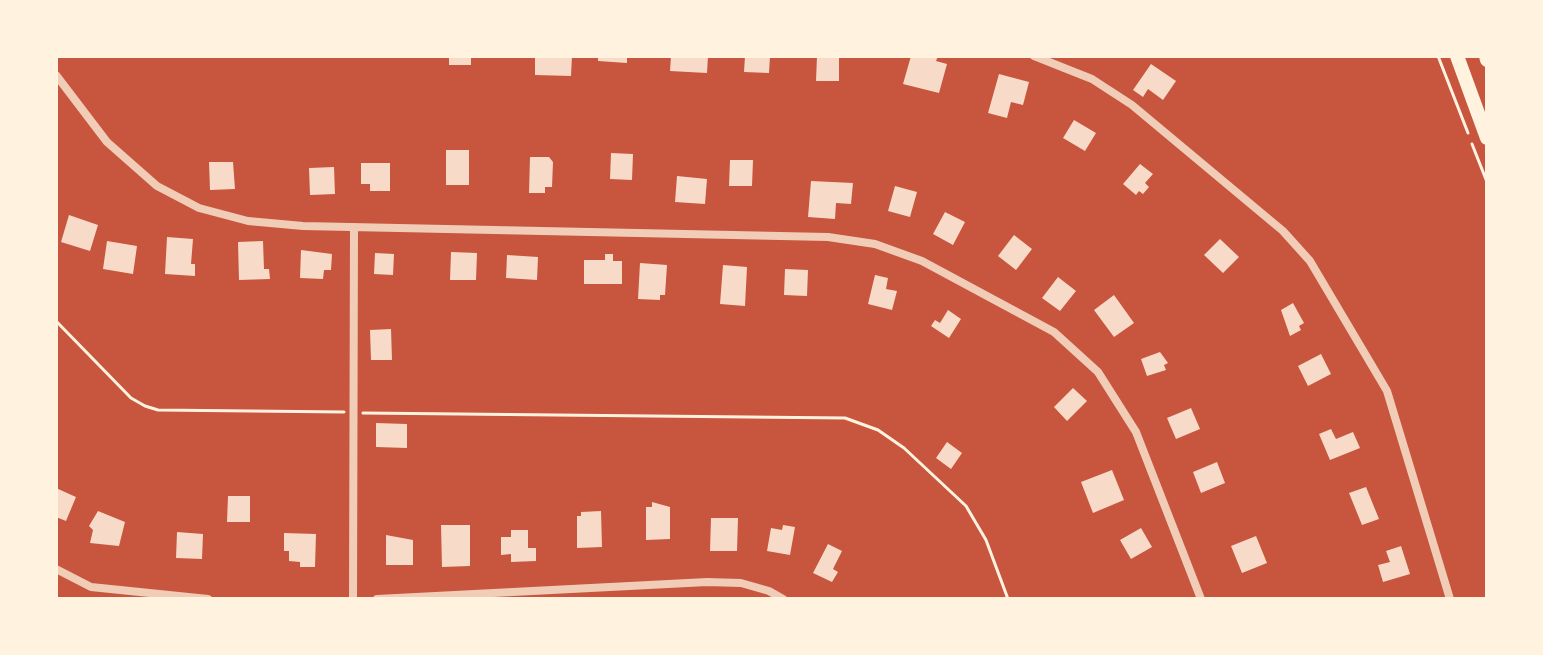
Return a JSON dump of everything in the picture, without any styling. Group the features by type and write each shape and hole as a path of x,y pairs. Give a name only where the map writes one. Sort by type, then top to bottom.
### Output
{"main road":[{"path":"1457,56 1487,138"}],"street":[{"path":"1034,56 1092,79 1132,105 1283,231 1310,261 1387,391 1450,599"},
{"path":"56,75 91,124 124,159 178,199 248,221 354,227 849,239 922,261 1054,332 1098,372 1136,432 1201,599"},
{"path":"353,599 354,227"},
{"path":"56,569 73,580 99,588 208,599"},
{"path":"377,599 707,582 741,583 769,591 783,599"}],"path":[{"path":"1438,56 1487,182"},
{"path":"56,321 131,398 158,410 845,418 878,430 904,448 966,506 986,540 1008,599"}],"building":[{"path":"449,56 471,56 471,65 449,65"},
{"path":"572,56 571,76 535,75 535,58"},
{"path":"598,56 627,56 627,63 598,61"},
{"path":"671,56 708,56 707,73 670,71"},
{"path":"745,56 770,56 769,73 744,72"},
{"path":"817,56 839,56 839,81 816,81"},
{"path":"911,56 938,56 936,61 947,64 939,93 903,84"},
{"path":"1151,64 1176,81 1163,100 1148,89 1143,97 1133,90"},
{"path":"999,74 1029,82 1023,105 1011,102 1007,118 988,113"},
{"path":"1074,120 1096,133 1085,151 1063,138"},
{"path":"446,150 469,150 469,185 446,185"},
{"path":"611,153 633,154 632,180 610,179"},
{"path":"530,157 549,157 553,162 552,187 545,187 545,193 529,193"},
{"path":"730,160 753,160 752,186 729,186"},
{"path":"209,162 233,162 235,189 210,190"},
{"path":"361,163 390,163 390,191 370,191 370,184 361,184"},
{"path":"1140,164 1153,174 1145,183 1149,187 1143,194 1139,191 1136,195 1123,184"},
{"path":"334,167 335,194 310,195 309,168"},
{"path":"677,176 707,179 705,204 675,202"},
{"path":"811,181 853,183 851,204 836,203 835,219 808,217"},
{"path":"895,186 917,192 910,217 888,211"},
{"path":"945,212 965,222 953,245 933,234"},
{"path":"69,215 98,225 90,251 61,242"},
{"path":"1014,235 1032,249 1016,270 998,256"},
{"path":"167,237 193,239 191,264 195,264 195,276 165,274"},
{"path":"1220,239 1239,257 1223,273 1204,255"},
{"path":"107,241 137,246 133,274 103,269"},
{"path":"263,241 264,269 269,269 270,279 239,280 238,242"},
{"path":"301,250 332,254 331,270 324,270 323,279 300,278"},
{"path":"451,252 477,253 476,280 450,280"},
{"path":"375,253 394,254 393,275 374,274"},
{"path":"605,254 613,254 613,261 622,261 622,284 584,284 584,260 605,260"},
{"path":"507,255 538,257 537,280 506,278"},
{"path":"640,263 667,265 665,295 660,295 660,300 638,299"},
{"path":"723,265 747,267 745,306 720,304"},
{"path":"785,269 808,270 807,296 784,295"},
{"path":"875,275 888,278 886,289 897,291 892,310 868,304"},
{"path":"1058,277 1076,291 1060,311 1042,298"},
{"path":"1114,295 1134,323 1114,337 1094,310"},
{"path":"1293,303 1304,323 1299,326 1301,330 1290,336 1281,310"},
{"path":"948,310 961,319 949,338 931,326 935,320 940,323"},
{"path":"391,329 392,360 371,360 370,330"},
{"path":"1160,352 1168,363 1164,365 1166,370 1147,376 1141,359"},
{"path":"1321,354 1331,374 1308,386 1298,366"},
{"path":"1073,388 1087,401 1067,421 1054,407"},
{"path":"1191,408 1200,429 1176,439 1167,418"},
{"path":"376,423 407,424 407,448 376,447"},
{"path":"1331,429 1336,439 1353,432 1360,448 1330,460 1319,434"},
{"path":"947,442 962,453 951,469 936,458"},
{"path":"1217,462 1225,483 1201,493 1193,472"},
{"path":"1112,470 1124,500 1093,513 1081,482"},
{"path":"1366,487 1379,519 1362,525 1349,493"},
{"path":"56,488 76,497 66,521 56,517"},
{"path":"228,496 250,496 250,522 227,522"},
{"path":"652,502 670,507 670,539 646,540 646,507 652,507"},
{"path":"98,511 125,522 119,546 90,543 93,530 89,526"},
{"path":"601,511 602,547 577,548 577,516 581,516 581,512"},
{"path":"711,518 738,518 737,551 710,551"},
{"path":"441,525 470,525 470,566 442,567"},
{"path":"783,525 795,527 790,555 767,551 771,528 782,530"},
{"path":"1141,528 1152,547 1131,559 1120,540"},
{"path":"511,530 528,530 528,548 536,548 536,561 511,562 511,554 501,555 501,537 511,537"},
{"path":"177,532 203,534 202,559 176,558"},
{"path":"284,533 316,534 315,567 300,567 300,562 289,561 289,551 284,551"},
{"path":"386,535 413,540 413,565 386,565"},
{"path":"1256,536 1267,563 1242,573 1231,546"},
{"path":"828,544 842,551 833,569 838,572 832,582 813,573"},
{"path":"1401,546 1410,574 1383,582 1378,565 1390,562 1386,551"}]}
